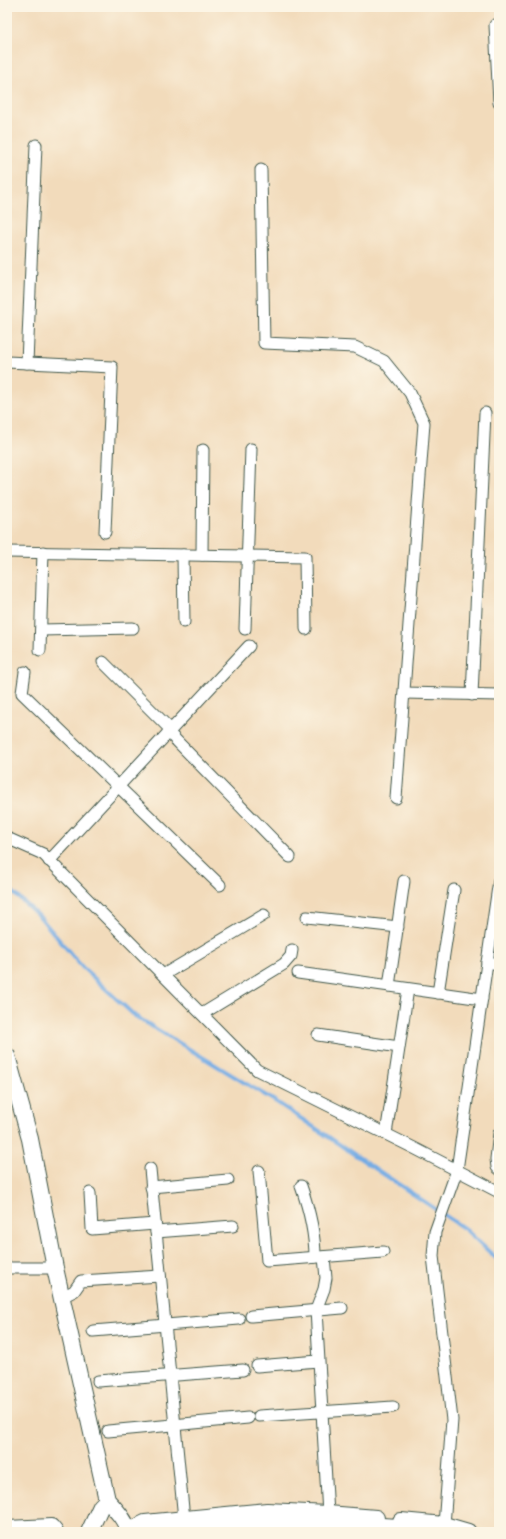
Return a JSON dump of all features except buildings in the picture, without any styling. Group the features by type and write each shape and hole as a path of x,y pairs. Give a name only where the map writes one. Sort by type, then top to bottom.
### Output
{"highway":[{"path":"167,1532 267,1522 408,1530 418,1532"}],"street":[{"path":"495,24 499,103"},
{"path":"27,363 36,145"},
{"path":"261,170 264,343 355,347 384,362 410,392 424,423 396,798"},
{"path":"7,362 112,367 105,532"},
{"path":"472,695 485,413"},
{"path":"245,629 251,449"},
{"path":"202,555 203,450"},
{"path":"7,552 305,557 306,630"},
{"path":"40,650 43,552"},
{"path":"183,555 184,622"},
{"path":"41,630 133,628"},
{"path":"49,861 249,646"},
{"path":"103,662 290,857"},
{"path":"25,672 22,693 220,885"},
{"path":"404,693 499,695"},
{"path":"7,838 43,854 257,1070 499,1192"},
{"path":"445,1528 452,1420 433,1256 435,1232 457,1170 499,880"},
{"path":"389,986 404,881"},
{"path":"438,993 454,890"},
{"path":"163,975 264,915"},
{"path":"307,917 398,927"},
{"path":"202,1014 284,964 291,956 292,950"},
{"path":"487,962 499,964"},
{"path":"298,973 482,999"},
{"path":"386,1134 408,989"},
{"path":"318,1035 399,1047"},
{"path":"7,1056 30,1139 55,1268 107,1500 127,1525 129,1532"},
{"path":"499,1133 496,1159 497,1167 499,1169"},
{"path":"150,1169 184,1520"},
{"path":"259,1171 267,1261 383,1252"},
{"path":"152,1187 228,1180"},
{"path":"301,1186 308,1208 315,1248 326,1278 324,1289 316,1310 328,1514"},
{"path":"90,1194 92,1229 233,1226"},
{"path":"7,1268 55,1268"},
{"path":"62,1297 74,1292 81,1281 160,1276"},
{"path":"251,1316 342,1308"},
{"path":"93,1331 239,1319"},
{"path":"257,1366 318,1362"},
{"path":"98,1381 243,1370"},
{"path":"108,1431 321,1411 393,1407"},
{"path":"89,1532 101,1506 107,1500"},
{"path":"139,1532 139,1526 145,1523 267,1511 328,1514 468,1532"},
{"path":"7,1530 43,1526 51,1527 55,1532"}],"waterway":[{"path":"7,887 39,916 82,967 135,1016 278,1103 465,1229 499,1261"}]}
